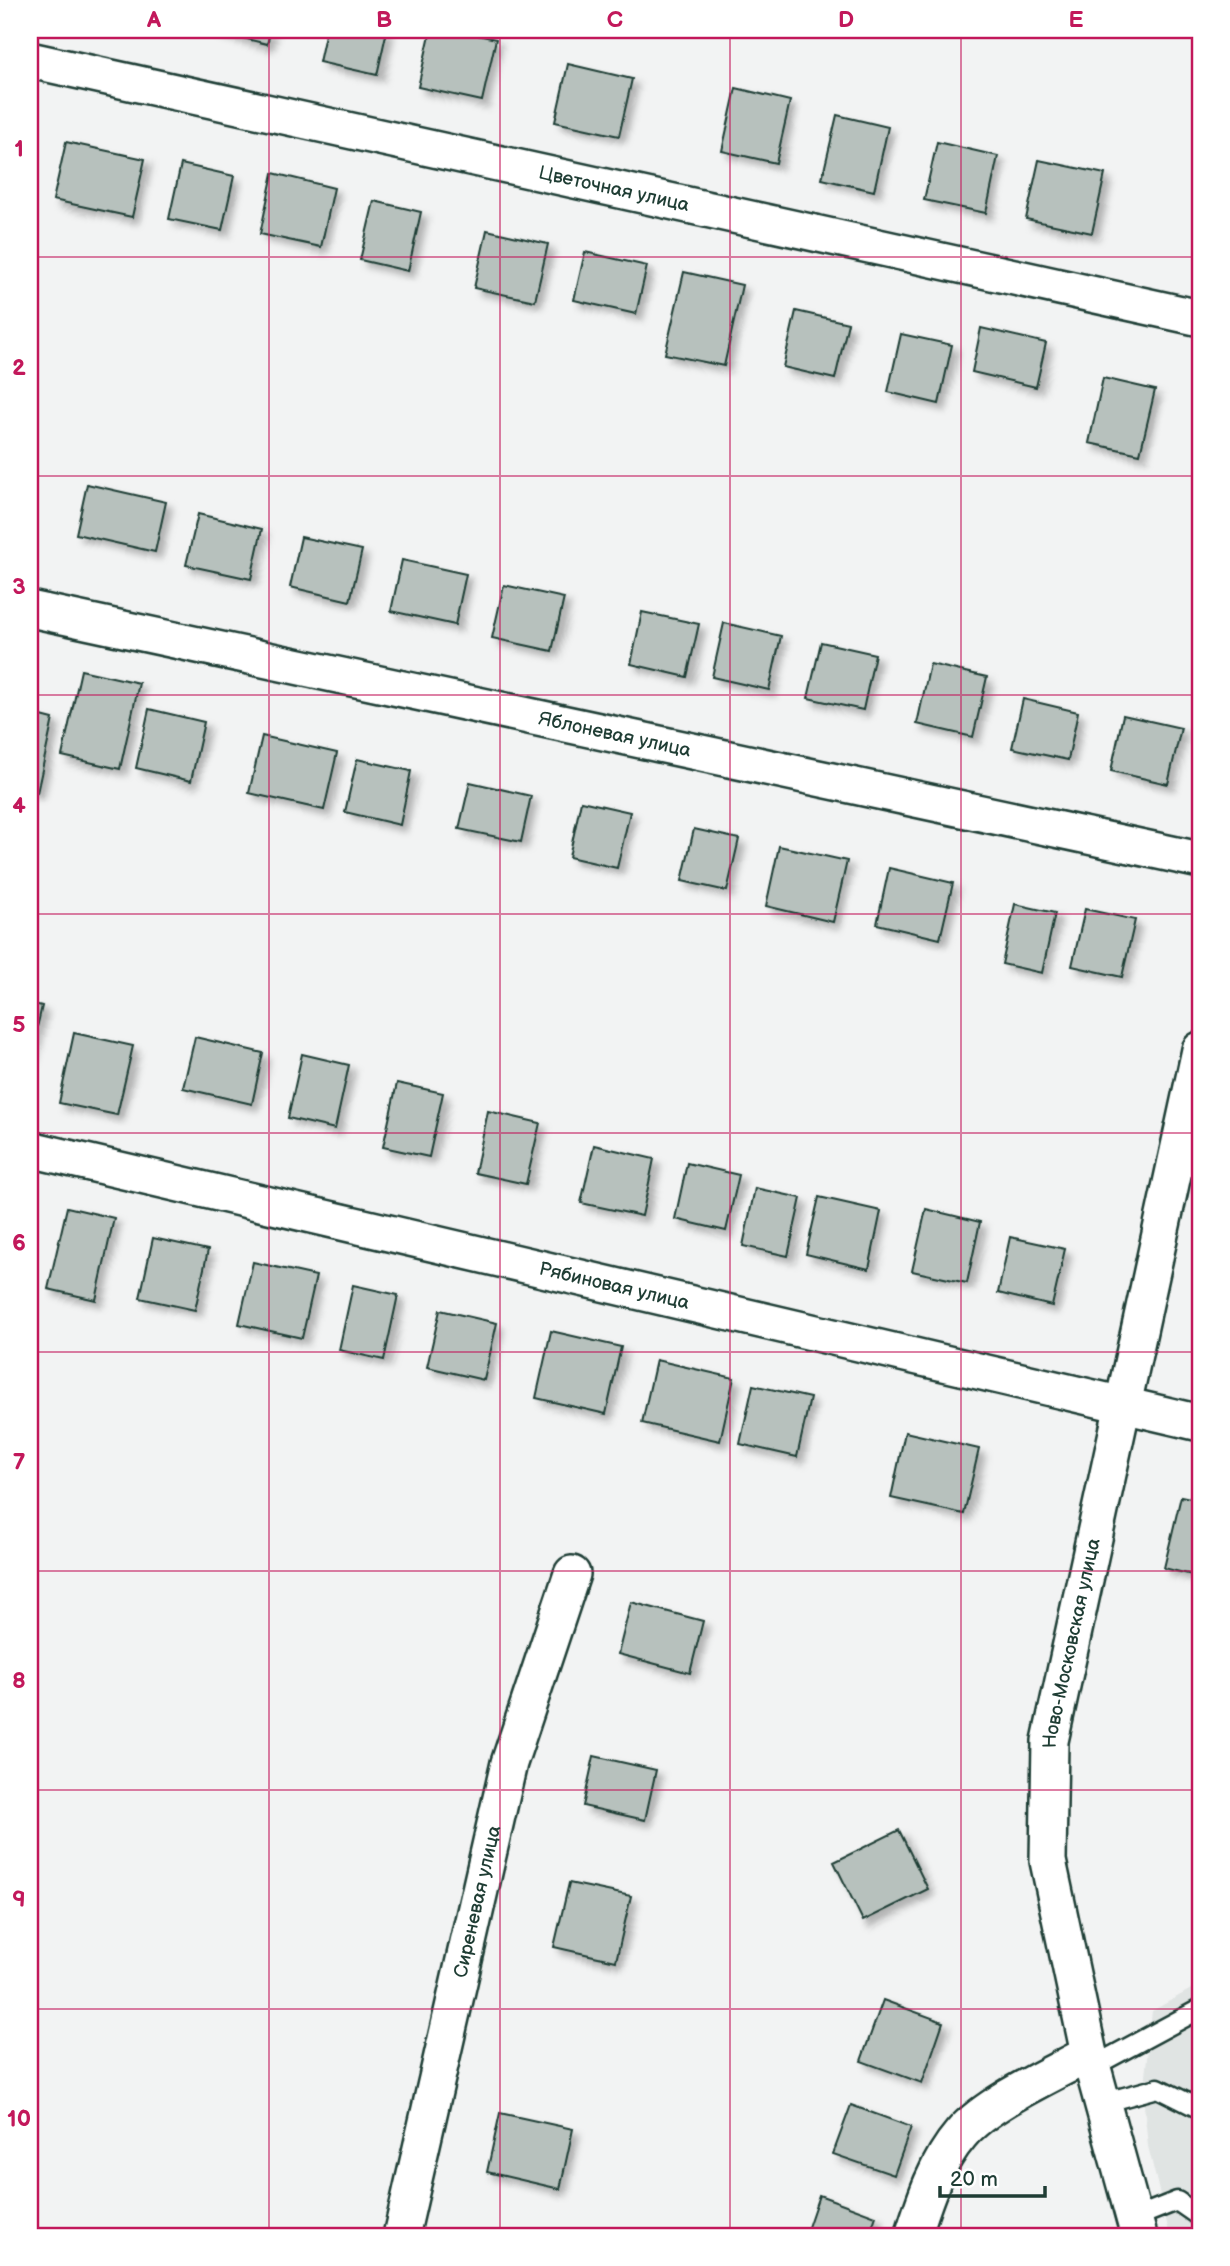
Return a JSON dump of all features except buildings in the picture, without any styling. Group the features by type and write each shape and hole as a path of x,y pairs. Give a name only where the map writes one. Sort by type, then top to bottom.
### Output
{"street":[{"name":"Цветочная улица","path":"30,60 1200,318"},
{"name":"Яблоневая улица","path":"30,609 1200,860"},
{"name":"Ново-Московская улица","path":"1137,2227 1090,2060 1048,1861 1050,1741 1121,1404 1200,1050"},
{"name":"Рябиновая улица","path":"30,1149 1200,1423"},
{"name":"Сиреневая улица","path":"401,2236 509,1763 572,1573"},
{"path":"913,2236 929,2185 961,2134 997,2105 1090,2060"}],"lane":[{"path":"1090,2060 1200,2009"},
{"path":"1102,2103 1158,2088 1200,2109"},
{"path":"1137,2227 1177,2201 1200,2217"}],"shaded area":[{"path":"1200,1984 1200,2236 1170,2236 1148,2146 1143,2095 1152,2011"}]}
